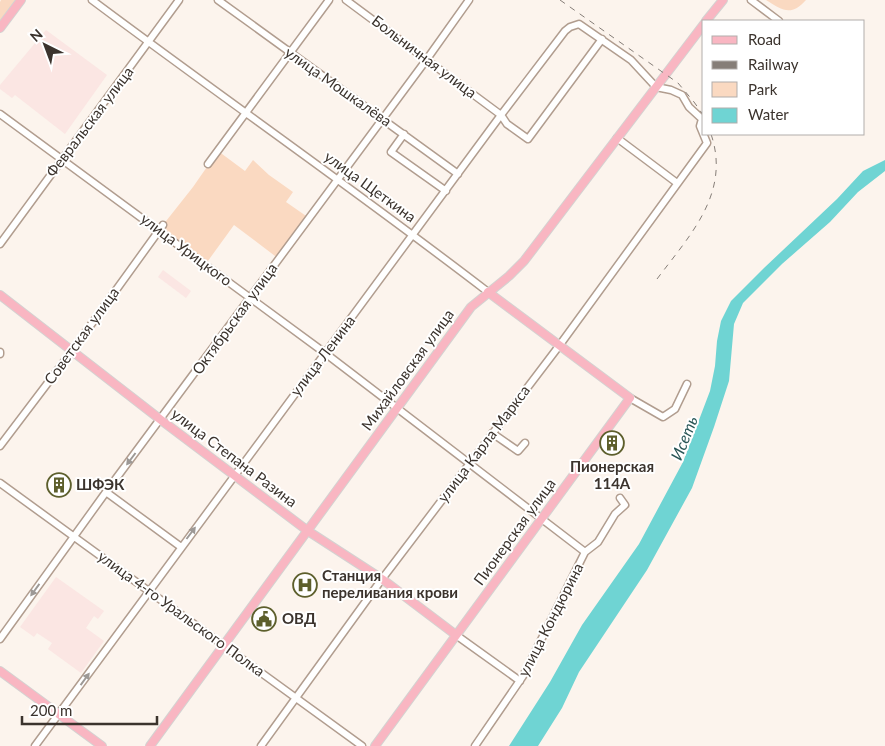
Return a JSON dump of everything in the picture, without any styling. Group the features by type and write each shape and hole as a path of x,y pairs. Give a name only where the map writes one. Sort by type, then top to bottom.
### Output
{"main road":[{"path":"0,28 21,0"},
{"name":"Михайловская улица","path":"707,20 724,0"},
{"name":"Михайловская улица","path":"150,746 471,307 518,269 702,27"},
{"name":"улица Щеткина","path":"488,292 630,398"},
{"name":"улица Степана Разина","path":"0,296 308,530 382,579 456,635"},
{"name":"Пионерская улица","path":"374,746 630,398"},
{"path":"0,671 102,746"}],"street":[{"name":"улица Щеткина","path":"92,0 338,179 488,292"},
{"name":"Февральская улица","path":"0,244 179,0"},
{"name":"улица Мошкалёва","path":"218,0 458,174"},
{"path":"208,164 329,0"},
{"name":"Больничная улица","path":"346,0 501,115 507,124 528,139 602,40"},
{"name":"Октябрьская улица","path":"0,638 427,60 469,0"},
{"path":"751,0 778,20"},
{"name":"улица Ленина","path":"35,746 501,115 570,27 579,24 631,60 656,87"},
{"name":"улица Карла Маркса","path":"656,87 682,94 689,107 702,118 700,126 702,131"},
{"name":"улица Урицкого","path":"0,114 161,228 250,298 398,408 585,552"},
{"path":"404,134 391,152 446,191"},
{"name":"улица Карла Маркса","path":"262,746 382,579 559,346 707,143 704,135"},
{"path":"617,138 677,183"},
{"name":"Советская улица","path":"0,446 161,228"},
{"path":"630,398 663,417 675,409 687,384"},
{"path":"492,433 518,451 525,443"},
{"name":"улица 4-го Уральского Полка","path":"0,483 362,746"},
{"path":"106,492 181,547"},
{"name":"улица Кондюрина","path":"475,746 520,681 585,552 598,542 615,514 625,505 620,498"},
{"path":"456,635 520,681"}],"shaded area":[{"path":"46,30 107,75 65,134 15,95 12,98 0,89 0,85"},
{"path":"163,270 191,291 186,298 158,277"},
{"path":"56,577 104,611 98,619 94,616 86,628 104,641 81,673 48,649 52,643 37,633 34,637 20,627"}],"green space":[{"path":"1,0 16,0 0,21 0,2"},
{"path":"766,0 806,0 796,9 786,10"},
{"path":"218,151 245,171 253,160 269,175 293,192 286,202 309,218 279,259 234,225 205,265 159,230 193,187"}],"water":[{"path":"885,160 885,171 858,192 830,222 782,264 743,303 734,324 729,381 692,488 647,570 579,672 562,708 538,746 509,746 550,682 582,625 639,544 683,462 710,391 721,321 731,301 837,199 863,171"}],"railway":[{"path":"560,0 678,83 702,113"},
{"path":"657,279 694,229 704,212 711,194 716,175 716,155 711,135"}],"place":[{"name":"Пионерская 114А","path":"612,443"},
{"name":"ШФЭК","path":"59,485"},
{"name":"Станция переливания крови","path":"305,585"},
{"name":"ОВД","path":"264,619"}],"water label":[{"name":"Исеть","path":"684,438"}]}
